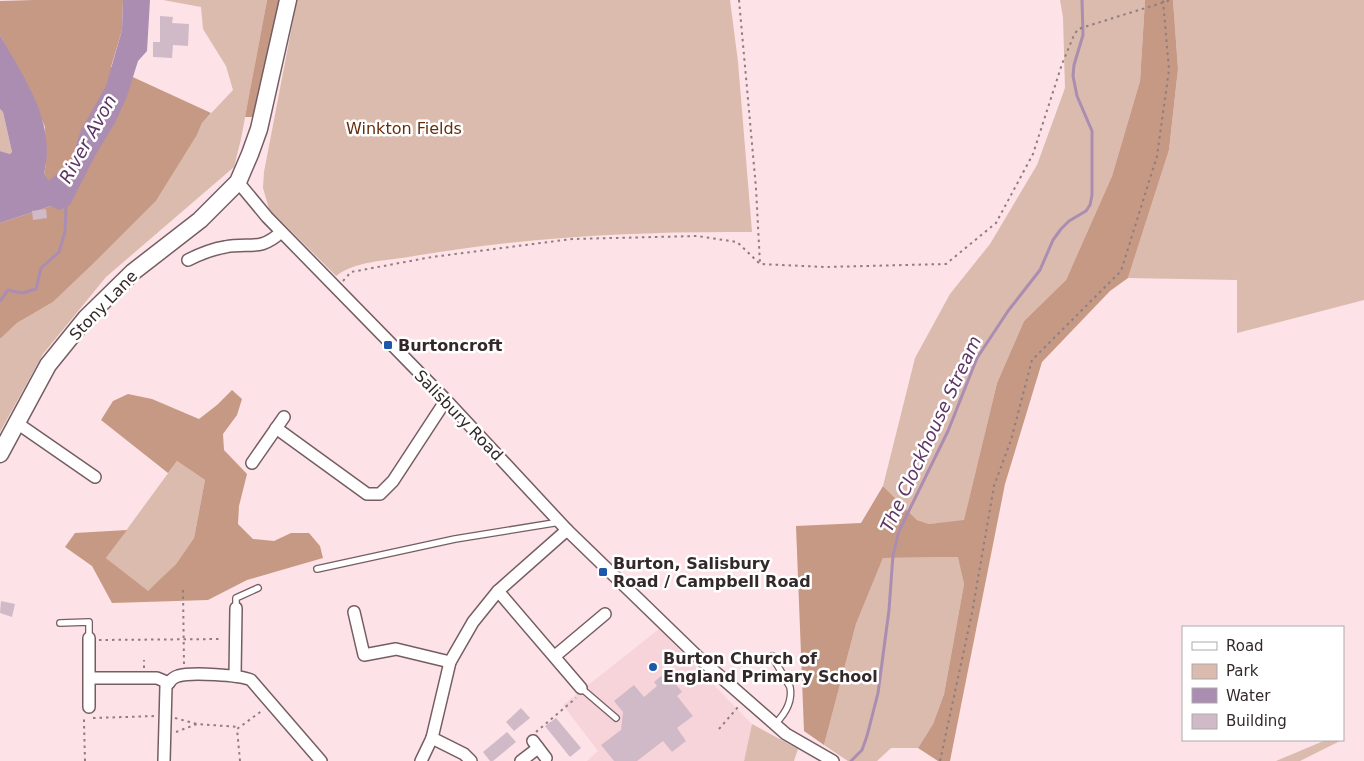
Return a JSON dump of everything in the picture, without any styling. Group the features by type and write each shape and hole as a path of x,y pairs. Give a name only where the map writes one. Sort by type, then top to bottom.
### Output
{"main road":[{"path":"238,182 259,129 288,0"},
{"name":"Stony Lane","path":"0,454 48,365 86,318 133,272 200,220 238,182"}],"street":[{"name":"Salisbury Road","path":"238,182 281,232 446,400 564,526 698,657 786,734 833,761"},
{"path":"188,260 205,252 228,246 251,246 272,240 281,232"},
{"path":"276,428 368,494 380,494 393,481 446,400"},
{"path":"252,463 284,417"},
{"path":"17,423 95,477"},
{"path":"421,761 432,738 450,662 473,622 498,591 564,526"},
{"path":"498,591 583,689"},
{"path":"235,676 236,608"},
{"path":"354,612 364,655 396,650 450,662"},
{"path":"555,656 605,614"},
{"path":"89,639 89,707"},
{"path":"164,761 165,692 169,683 178,676 185,675 235,676 251,680 321,761"},
{"path":"90,678 157,678 169,683"},
{"path":"432,738 464,754 471,761"},
{"path":"521,761 535,745 546,758"}],"lane":[{"path":"317,569 496,532 564,526"},
{"path":"236,608 236,598 258,588"},
{"path":"60,623 89,622 89,639"},
{"path":"772,656 784,675 791,692 784,714 775,724"},
{"path":"583,689 616,718"}],"path":[{"path":"739,0 756,179 760,264"},
{"path":"337,289 351,272 432,257 572,239 697,236 737,242 760,264 825,267 946,264 996,223 1032,154 1062,64 1078,29 1090,27 1163,1 1171,0"},
{"path":"940,761 972,613 994,486 1011,440 1032,360 1121,271 1157,156 1169,70 1163,1"},
{"path":"183,590 184,660"},
{"path":"89,639 221,639"},
{"path":"535,745 536,731 583,689"},
{"path":"719,729 746,698"},
{"path":"240,761 236,729 272,704"},
{"path":"85,761 84,718 157,716 197,724 239,726"},
{"path":"164,737 197,724"}],"shaded area":[{"path":"123,0 122,30 111,67 211,113 202,123 197,135 156,201 53,302 17,323 0,339 0,223 51,206 44,174 46,164 45,127 30,90 0,35 0,1"},
{"path":"267,0 282,0 254,117 245,117"},
{"path":"1145,0 1173,0 1178,69 1169,150 1128,278 1110,291 1042,362 1005,484 950,761 938,761 918,748 933,724 944,694 964,584 958,557 883,558 856,624 824,745 804,731 796,526 861,523 883,486 917,520 929,524 964,520 997,383 1024,321 1066,280 1112,176 1140,81"},
{"path":"232,390 242,399 237,415 223,434 224,450 247,474 239,506 238,524 253,539 274,541 291,533 309,533 320,546 323,558 247,580 208,600 112,603 92,566 65,547 75,533 127,530 106,558 148,591 176,564 194,538 205,480 177,461 168,473 101,420 113,401 128,394 152,399 199,419"},
{"name":"Burton Church of England Primary School","path":"659,629 752,724 744,761 587,761 598,751 563,705"}],"green space":[{"path":"163,0 267,0 234,167 106,277 43,354 0,432 0,339 17,323 53,302 156,201 197,135 202,123 233,90 226,66 203,29 201,7"},
{"name":"Winkton Fields","path":"297,0 730,0 738,62 752,232 623,234 537,240 371,262 352,267 336,276 269,209 263,188 264,172"},
{"path":"1060,0 1145,0 1140,81 1112,176 1066,280 1024,321 997,383 964,521 929,524 917,520 883,486 915,358 950,294 990,244 1037,165 1065,88 1063,17"},
{"path":"1173,0 1364,0 1364,300 1237,333 1237,280 1128,278 1169,150 1178,69"},
{"path":"0,109 3,112 12,152 10,154 0,151"},
{"path":"177,461 205,480 194,538 176,564 148,592 106,558"},
{"path":"959,557 964,584 944,694 933,724 918,748 891,748 877,761 848,761 824,745 856,624 883,558"},
{"path":"752,724 798,749 794,761 744,761"},
{"path":"1324,741 1340,741 1300,761 1276,761"}],"water":[{"name":"River Avon","path":"123,0 150,0 147,51 138,61 127,96 116,121 95,156 70,205 59,210 51,206 0,223 0,151 10,154 12,152 3,112 0,109 0,35 28,84 42,119 47,155 44,174 49,181 71,161 81,130 106,86 122,30"}],"building":[{"path":"160,16 173,17 172,23 189,24 188,46 173,45 172,58 153,57 153,42 160,42"},
{"path":"46,209 47,218 33,220 32,211"},
{"path":"1,601 15,604 12,617 0,613"},
{"path":"666,672 682,692 677,696 693,716 677,728 686,741 672,752 663,741 637,761 614,761 601,745 621,730 623,712 614,701 634,685 644,697 657,686 654,682"},
{"path":"521,708 530,718 514,731 506,722"},
{"path":"556,718 581,748 570,757 545,726"},
{"path":"507,732 516,742 493,761 490,761 483,752"}],"waterway":[{"name":"The Clockhouse Stream","path":"851,761 862,750 878,693 889,610 893,555 899,531 948,431 977,358 1008,311 1040,270 1053,240 1061,229 1069,221 1086,211 1090,205 1092,195 1092,131 1077,96 1073,76 1074,65 1083,35 1082,0"},
{"path":"0,301 8,290 22,293 36,289 41,268 59,252 65,232 66,205"}],"place":[{"name":"Burtoncroft","path":"388,345"},
{"name":"Burton, Salisbury Road / Campbell Road","path":"603,572"},
{"name":"Burton Church of England Primary School","path":"653,667"}]}
